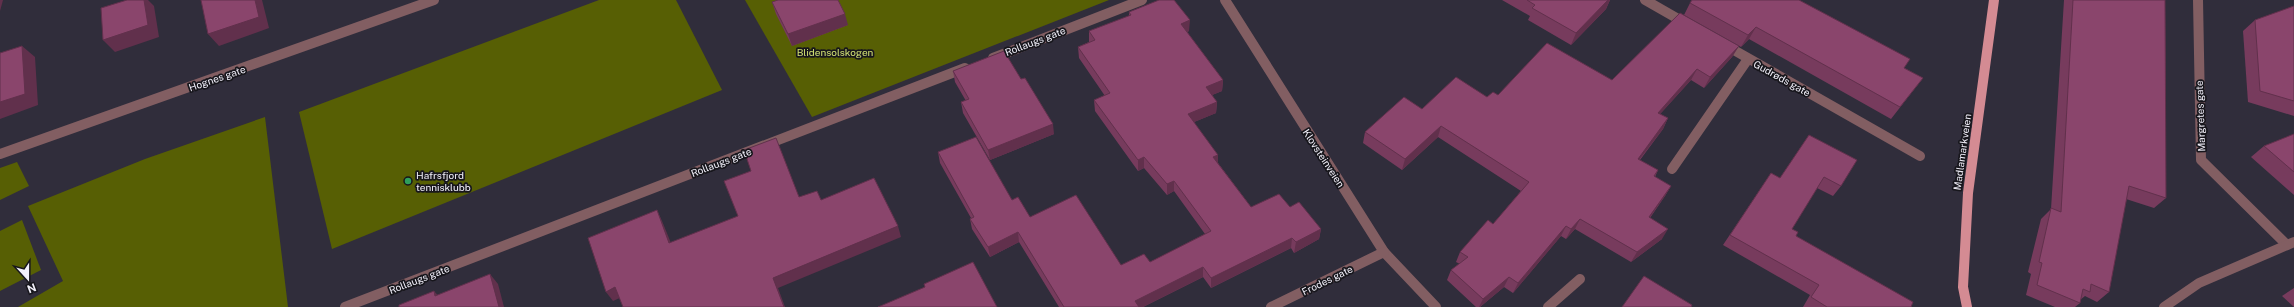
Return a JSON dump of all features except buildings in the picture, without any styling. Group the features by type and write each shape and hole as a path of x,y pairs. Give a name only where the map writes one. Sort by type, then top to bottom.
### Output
{"main road":[{"name":"Madlamarkveien","path":"1967,307 1963,287 1968,192 1994,0"}],"street":[{"name":"Hognes gate","path":"0,154 434,0"},
{"name":"Rollaugs gate","path":"345,307 1142,0"},
{"name":"Klovsteinveien","path":"1225,0 1384,252 1436,307"},
{"path":"1645,0 1693,27"},
{"name":"Margretes gate","path":"2164,307 2199,283 2291,244 2201,160 2198,0"},
{"name":"Gudrøds gate","path":"1714,39 1920,156"},
{"path":"1672,169 1748,58"},
{"name":"Frodes gate","path":"1270,307 1384,252"},
{"path":"1548,307 1580,280"}],"green space":[{"name":"Hafrsfjord tennisklubb","path":"599,0 676,0 722,90 332,249 299,112"},
{"name":"Blidensolskogen","path":"745,0 1109,0 812,117"},
{"path":"265,117 288,307 18,307 63,281 28,206 145,159"},
{"path":"17,162 29,186 0,200 0,168"},
{"path":"22,220 41,270 0,291 0,231"}],"place":[{"name":"Hafrsfjord tennisklubb","path":"408,181"}]}
